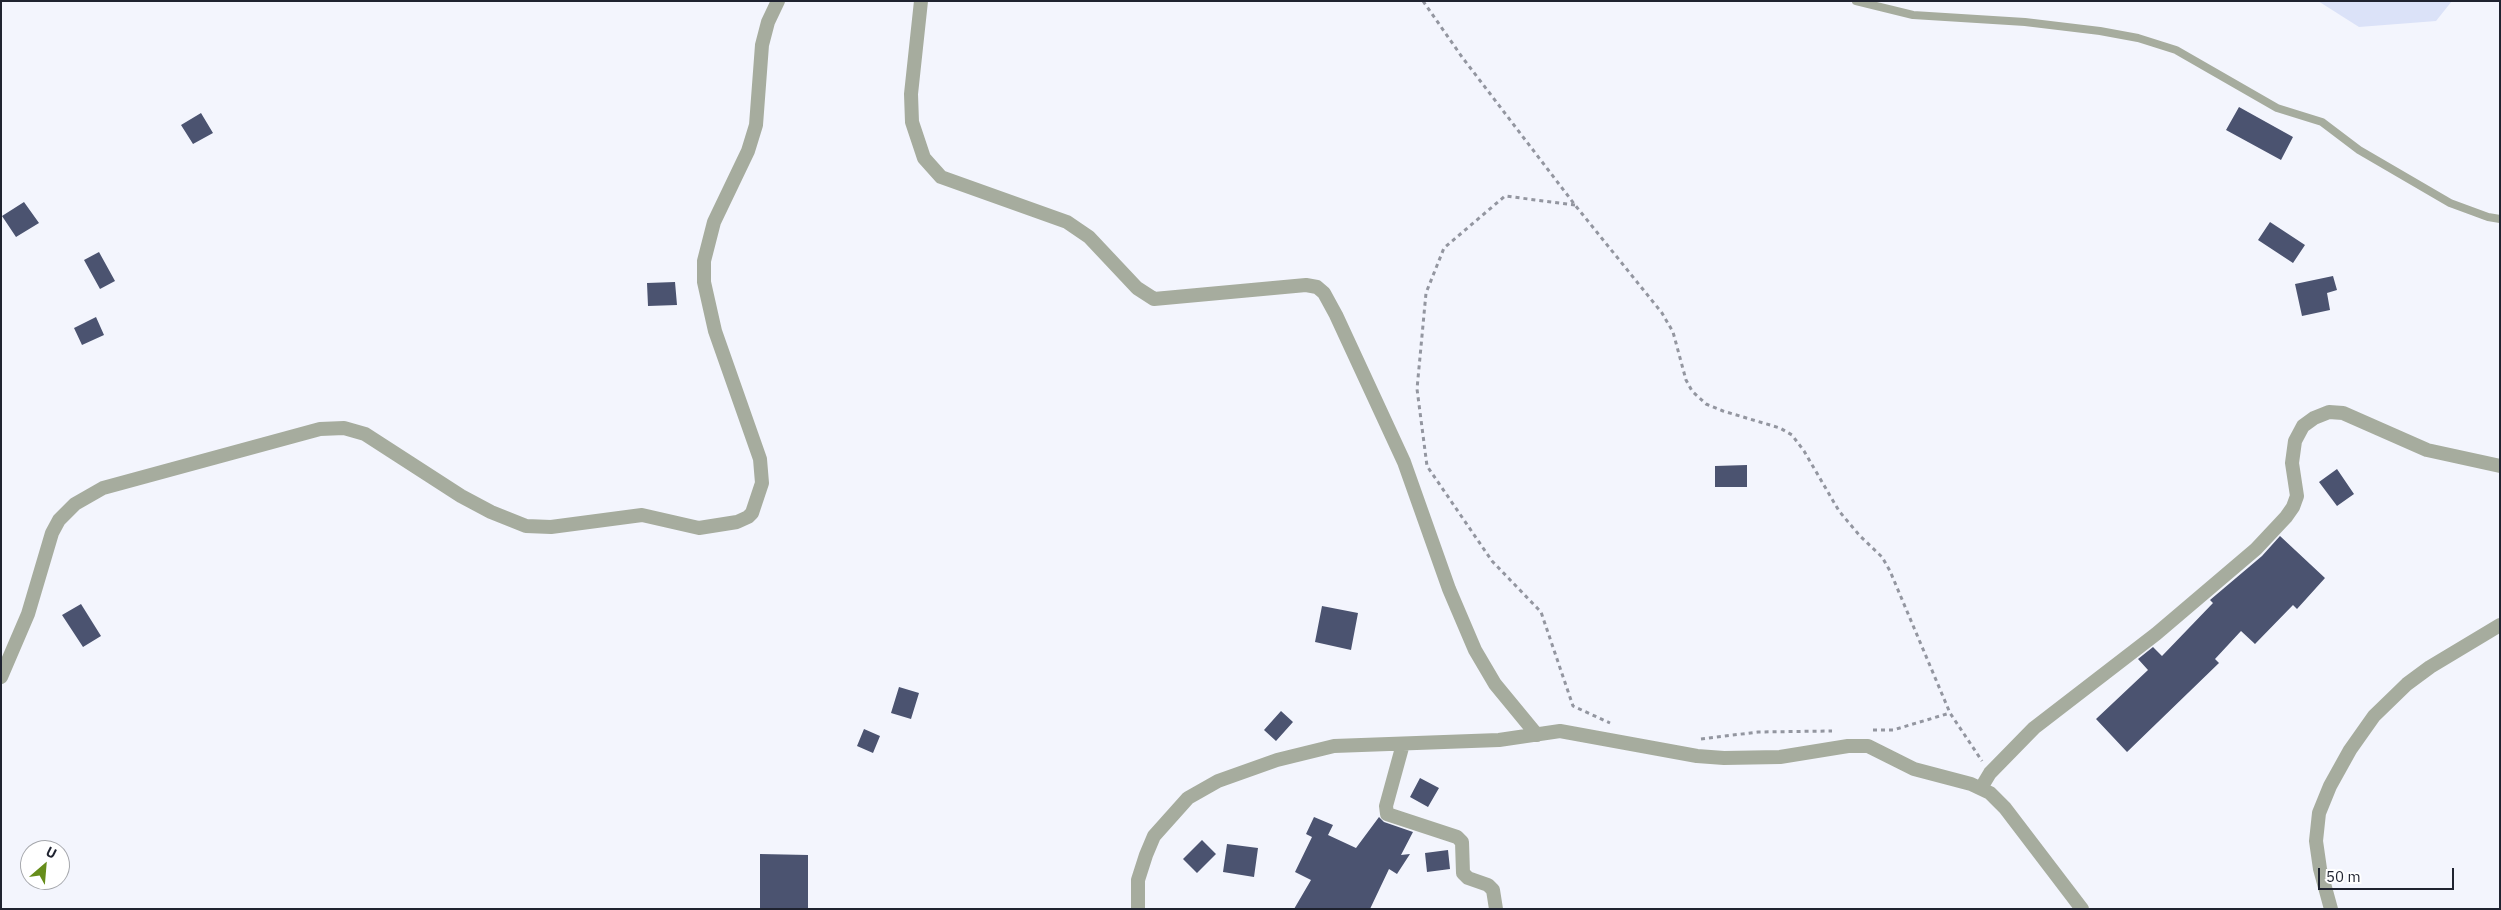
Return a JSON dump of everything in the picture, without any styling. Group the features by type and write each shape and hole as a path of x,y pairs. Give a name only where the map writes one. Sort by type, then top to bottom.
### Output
{"street":[{"path":"1,677 34,597 52,533 65,513 80,500 103,488 320,429 344,428 365,434 461,496 491,512 526,526 551,527 642,515 680,526 699,528 737,522 748,517 752,513 762,483 760,459 715,330 704,282 704,261 714,222 748,151 756,126 762,45 768,22 778,1"},
{"path":"921,1 911,94 912,122 924,158 941,177 1067,222 1089,237 1136,288 1154,299 1306,285 1317,287 1324,293 1404,462 1450,589 1475,650 1495,684 1537,735"},
{"path":"1981,788 1990,774 2034,728 2156,634 2256,549 2280,523 2293,507 2297,496 2292,463 2295,441 2303,426 2314,418 2329,412 2343,413 2427,450 2500,466"},
{"path":"2331,909 2320,869 2316,841 2319,813 2330,786 2350,750 2374,716 2407,684 2430,667 2500,625"},
{"path":"1138,909 1138,880 1150,843 1178,808 1198,790 1246,770 1320,749 1498,740 1560,731 1698,756 1750,759 1868,746 1914,769 1981,788 2002,804 2082,909"},
{"path":"1403,744 1386,806 1387,814 1457,837 1462,842 1463,872 1468,878 1488,885 1493,890 1496,909"}],"lane":[{"path":"1856,1 1913,15 2025,22 2100,31 2138,38 2176,50 2277,108 2322,122 2359,150 2450,203 2488,217 2500,219"}],"path":[{"path":"1423,1 1462,57 1575,205 1662,313 1673,332 1686,380 1692,391 1706,404 1724,412 1780,428 1792,435 1804,451 1839,511 1860,536 1882,557 1890,571 1950,713 1990,774"},
{"path":"1575,205 1505,196 1444,248 1426,293 1417,389 1427,466 1492,561 1541,612 1573,706 1618,726"},
{"path":"1863,730 1892,730 1950,713"},
{"path":"1693,740 1758,732 1834,731"}],"shaded area":[{"path":"2318,1 2452,1 2436,21 2359,27"}],"building":[{"path":"2239,107 2293,137 2281,160 2226,130"},
{"path":"201,113 213,133 193,144 181,125"},
{"path":"24,202 39,223 16,237 2,216"},
{"path":"2270,222 2305,245 2293,263 2258,240"},
{"path":"99,252 115,281 100,289 84,260"},
{"path":"2333,276 2337,290 2327,293 2330,310 2302,316 2295,284"},
{"path":"675,282 677,305 648,306 647,283"},
{"path":"96,317 104,335 82,345 74,328"},
{"path":"1747,465 1747,487 1715,487 1715,466"},
{"path":"2337,469 2354,494 2337,506 2319,482"},
{"path":"2280,536 2325,578 2297,609 2293,605 2255,644 2241,631 2215,659 2219,663 2127,752 2096,719 2148,670 2138,659 2153,647 2162,656 2213,603 2210,600 2262,556"},
{"path":"81,604 101,636 83,647 62,615"},
{"path":"1322,606 1358,613 1351,650 1315,642"},
{"path":"899,687 919,693 911,719 891,713"},
{"path":"1281,711 1293,722 1276,741 1264,730"},
{"path":"864,729 880,736 873,753 857,746"},
{"path":"1420,778 1439,788 1428,807 1410,797"},
{"path":"1314,817 1333,825 1328,835 1356,848 1379,817 1384,822 1413,832 1401,855 1410,854 1397,874 1389,869 1370,909 1294,909 1311,880 1295,872 1312,837 1306,834"},
{"path":"1202,840 1216,854 1197,873 1183,859"},
{"path":"1227,844 1258,848 1254,877 1223,872"},
{"path":"1448,850 1450,869 1427,872 1425,853"},
{"path":"760,854 808,855 808,909 760,909"}]}
